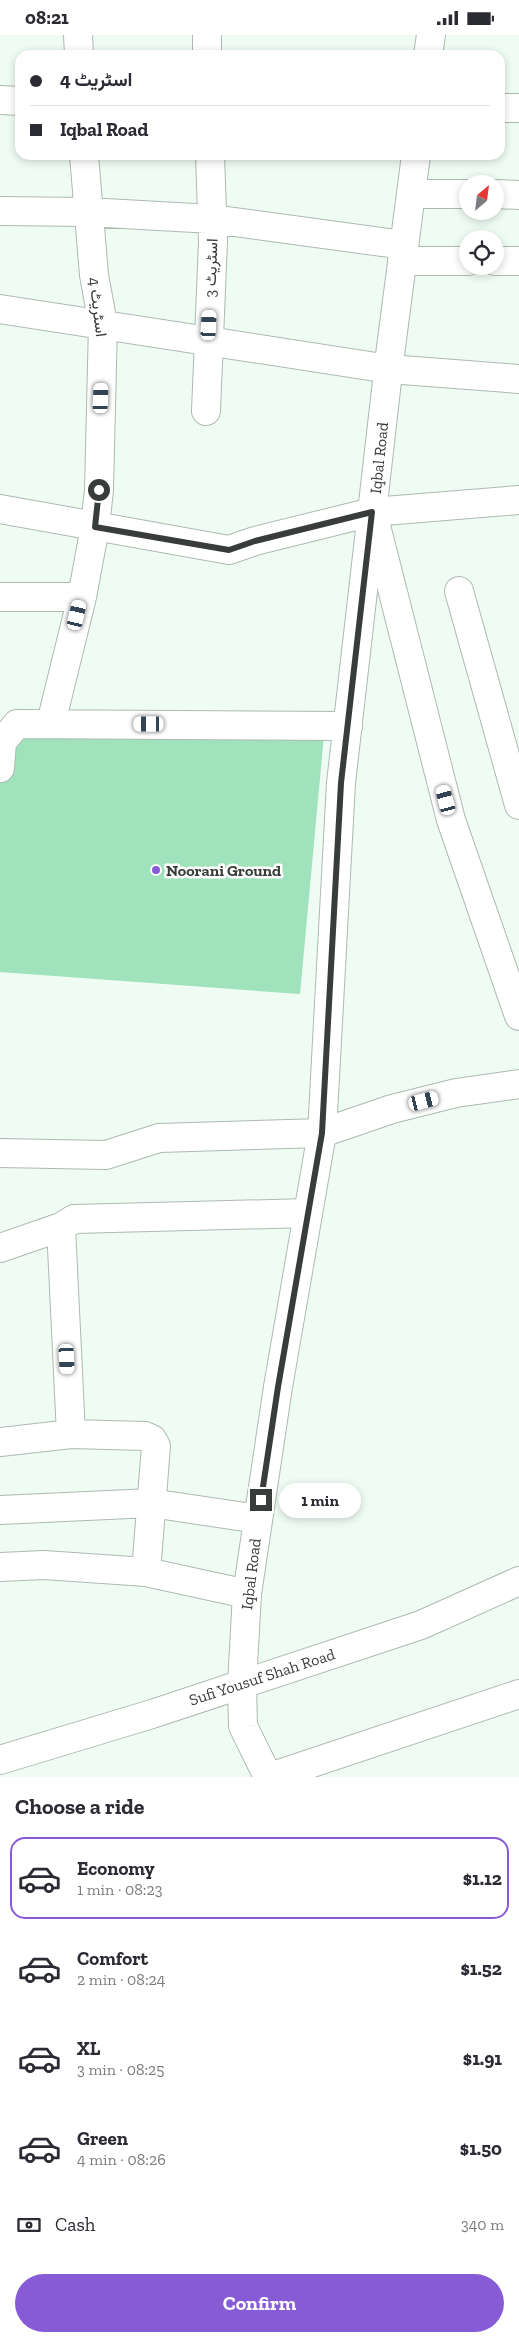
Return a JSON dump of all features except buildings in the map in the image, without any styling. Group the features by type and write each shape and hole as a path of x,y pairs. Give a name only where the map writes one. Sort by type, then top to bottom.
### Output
{"street":[{"path":"78,35 79,50"},
{"path":"207,35 207,50"},
{"path":"429,50 431,35"},
{"path":"0,100 15,101"},
{"path":"505,108 519,108"},
{"name":"اسٹریٹ 4","path":"52,723 82,597 95,527 99,490 103,324 94,275 84,160"},
{"name":"اسٹریٹ 3","path":"206,411 212,219 210,160"},
{"name":"Iqbal Road","path":"269,1777 243,1726 242,1684 247,1594 278,1387 322,1133 341,792 372,512 415,160"},
{"path":"411,193 459,194"},
{"path":"504,194 519,195"},
{"path":"0,211 88,212 212,219 403,253 459,260"},
{"path":"504,261 519,261"},
{"path":"0,309 389,369 519,379"},
{"path":"0,509 229,550 255,541 372,512 518,506"},
{"path":"372,512 451,820 519,1016"},
{"path":"459,591 519,805"},
{"path":"0,597 82,597"},
{"path":"1,751 17,723 348,726"},
{"path":"0,1153 106,1155 159,1138 322,1133 392,1109 456,1093 519,1084"},
{"path":"0,1247 61,1227 74,1219 308,1213"},
{"path":"61,1227 71,1434"},
{"path":"0,1442 71,1434 145,1436 152,1439 156,1446 146,1572"},
{"path":"0,1510 151,1503 258,1519"},
{"path":"0,1567 44,1565 146,1572 247,1594"},
{"name":"Sufi Yousuf Shah Road","path":"0,1760 242,1684 421,1625 519,1581"},
{"path":"269,1777 519,1694"}],"green space":[{"name":"Noorani Ground","path":"17,724 325,724 300,994 0,972 0,768"}],"place":[{"name":"Noorani Ground","path":"156,870"}],"route":[{"path":"99,490 95,527 229,550 255,541 372,512 341,783 322,1133 278,1387 261,1500"}]}
